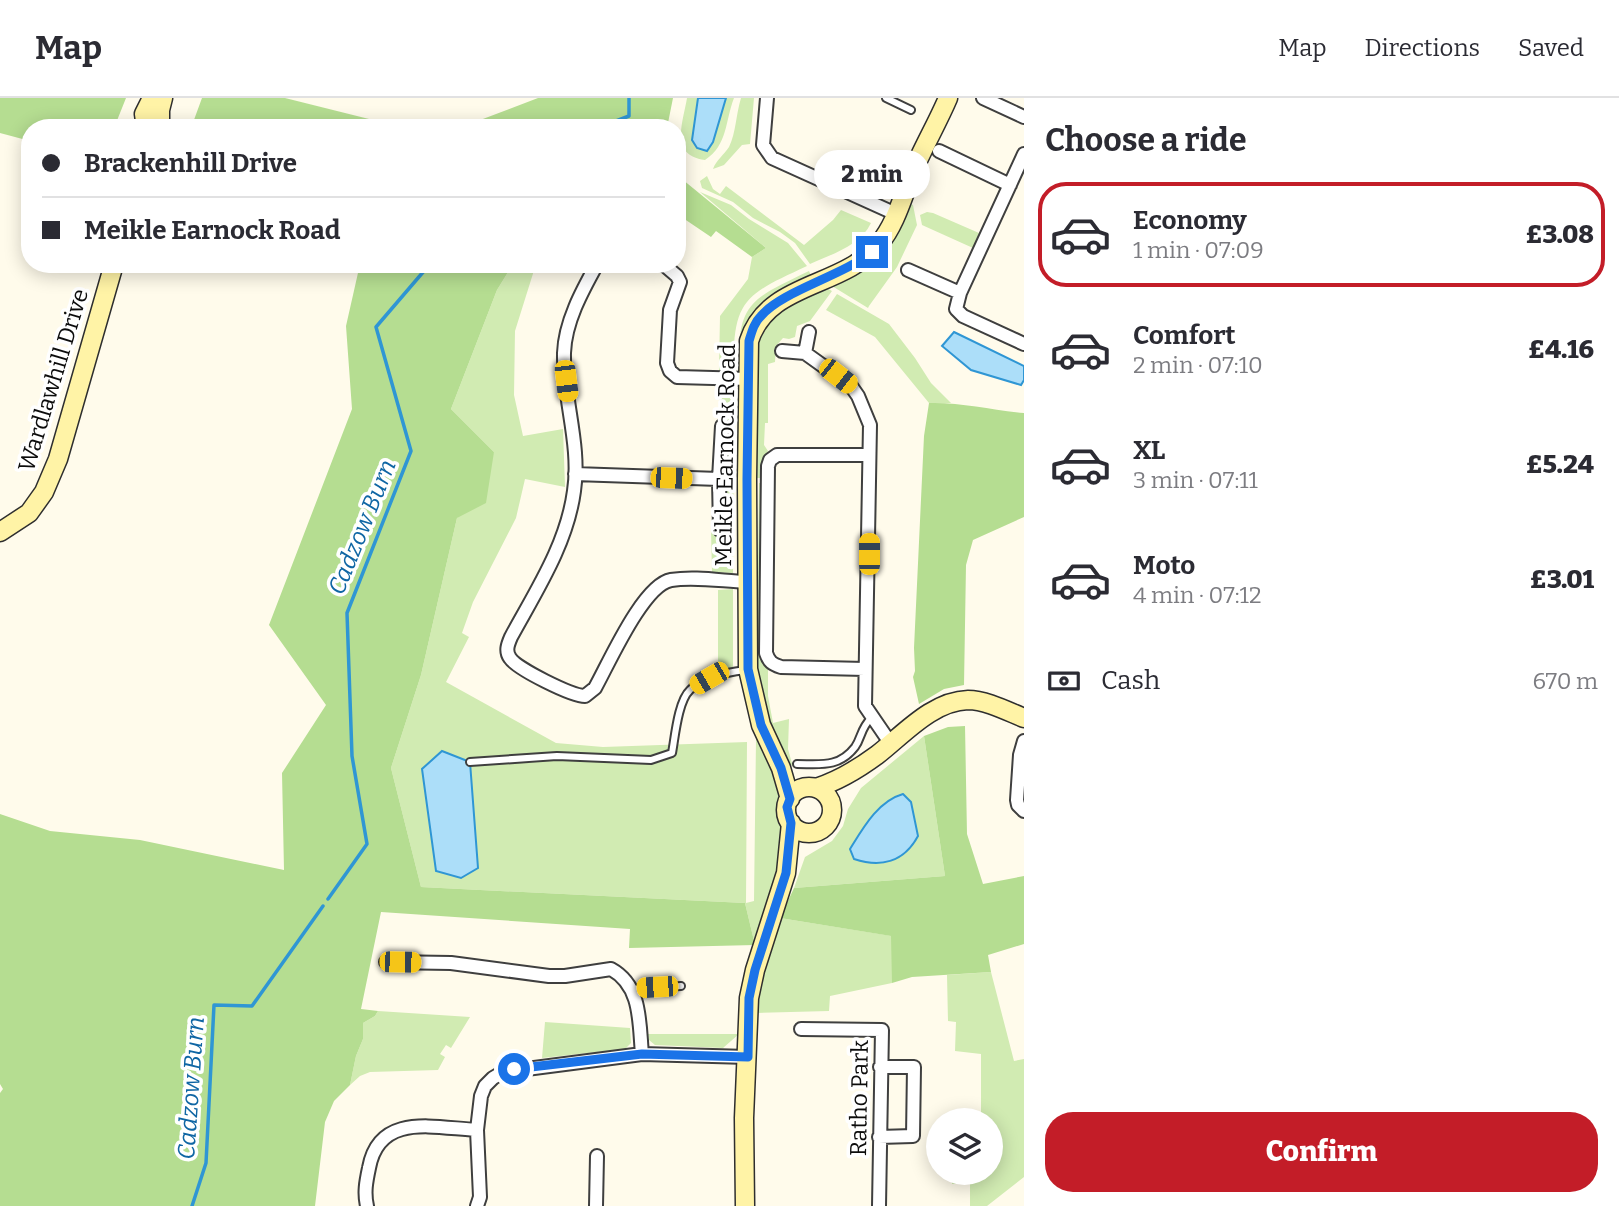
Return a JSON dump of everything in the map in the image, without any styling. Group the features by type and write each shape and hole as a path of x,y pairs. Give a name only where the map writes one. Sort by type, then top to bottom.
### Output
{"street":[{"path":"145,119 152,98"},
{"path":"160,119 163,98"},
{"path":"767,98 763,145 772,158 896,214"},
{"name":"Meikle Earnock Road","path":"812,788 789,766 761,725 748,669 746,582 749,341 754,325 780,301 858,263 879,244 896,214 948,98"},
{"path":"983,98 1024,117"},
{"path":"939,151 1010,185"},
{"path":"1024,154 960,293 956,309 963,316 1024,344"},
{"path":"908,270 960,293"},
{"name":"Wardlawhill Drive","path":"0,532 29,513 44,492 58,459 111,273"},
{"path":"592,273 576,305 564,352 575,457 575,489 570,513 556,554 507,647 508,656 516,664 570,693 585,696 595,688 643,600 662,583 682,580 746,582"},
{"path":"674,273 680,282 670,310 667,363 670,371 677,377 749,379"},
{"path":"805,353 809,332"},
{"path":"782,351 805,353 851,386 870,425 865,706 891,744"},
{"path":"720,530 722,426"},
{"path":"865,669 780,667 768,658 768,473 770,460 777,455 869,455"},
{"path":"575,474 719,479"},
{"path":"745,1206 744,1118 749,998 755,970 786,873 791,823 787,807 790,799 795,793 845,775 874,757 938,708 953,702 969,700 984,703 1024,718"},
{"path":"1024,741 1020,755 1017,800 1024,811"},
{"path":"786,873 811,833 827,824 832,807 874,757"},
{"name":"Meikle Earnock Road","path":"789,766 790,799"},
{"path":"812,788 829,798 832,807"},
{"path":"791,823 796,829 811,833"},
{"path":"400,949 400,962"},
{"path":"386,962 451,963 549,976 611,969 625,979 632,989 637,1006 642,1054"},
{"name":"Ratho Park","path":"801,1030 882,1030 879,1206"},
{"path":"477,1206 480,1197 477,1130 481,1096 485,1086 503,1072 642,1054 748,1057"},
{"path":"879,1138 913,1136 914,1067 880,1067"},
{"path":"368,1206 365,1189 371,1156 379,1142 391,1131 422,1127 477,1130"},
{"path":"596,1206 597,1156"}],"lane":[{"path":"886,98 911,110"},
{"path":"470,762 557,756 651,760 672,753 688,690 709,678 748,669"},
{"path":"789,766 833,765 855,746 860,732 872,718"},
{"path":"632,989 681,986"}],"green space":[{"path":"0,98 126,98 118,119 21,119 21,139 0,133"},
{"path":"202,98 285,98 369,119 194,119"},
{"path":"538,98 673,98 669,119 483,119"},
{"path":"687,98 734,98 722,140 705,160 686,152 686,119 683,119"},
{"path":"741,98 754,98 750,144 742,145 724,165 713,169 731,142"},
{"path":"707,176 713,189 720,194 726,186 804,245 841,210 871,223 853,243 810,264 795,243 780,232 753,218 733,202 702,188 700,181"},
{"path":"686,182 766,248 752,257 716,231 711,237 686,220"},
{"path":"700,192 731,205 788,243 807,266 770,284 747,302 736,327 734,369 719,370 720,316 748,279 752,257 766,248"},
{"path":"908,203 913,205 917,225 897,267 868,308 832,286 831,284"},
{"path":"927,212 979,233 973,248 922,225 920,215"},
{"path":"809,271 813,280 767,303 757,310 750,320 745,332 740,370 741,330 752,305 774,288"},
{"path":"358,273 507,273 497,290 451,409 494,452 486,503 457,518 421,675 391,768 421,887 745,903 755,945 629,948 630,929 381,912 361,1009 378,1011 363,1023 363,1039 356,1056 350,1085 334,1101 325,1122 315,1206 0,1206 0,1093 3,1089 0,1084 0,814 50,831 140,840 284,870 282,773 326,705 269,625 352,409 346,326"},
{"path":"507,273 533,273 515,331 514,395 523,436 563,429 565,487 525,479 516,518 473,602 462,633 469,637 446,682 556,743 603,747 747,742 746,903 754,901 758,738 779,788 778,809 783,829 783,859 755,945 745,903 421,887 391,768 421,675 457,518 494,452 451,409 497,290"},
{"path":"823,286 832,291 810,321 797,326 795,337 783,338 776,346 775,362 768,364 768,423 765,423 764,445 768,451 764,460 764,478 757,478 756,345 774,315"},
{"path":"837,294 889,324 931,383 951,403 929,403 875,337 826,310"},
{"path":"719,386 734,387 733,573 712,572 711,530 717,529 718,535 725,535 728,426 719,426"},
{"path":"929,403 1024,413 1024,517 973,540 966,565 964,685 944,689 919,704 913,677 924,436"},
{"path":"759,483 764,483 763,662 768,667 768,696 773,723 789,719 788,749 793,767 778,748 768,724 760,697 756,668 754,556 758,555"},
{"path":"733,589 733,667 718,672 718,590"},
{"path":"965,726 967,834 983,884 1024,876 1024,944 988,955 991,972 912,977 892,983 891,936 780,918 794,888 945,876 924,736 948,727"},
{"path":"924,736 945,876 794,888 805,857 832,841 843,826 848,809 861,788"},
{"path":"780,918 892,936 892,983 830,996 829,1011 757,1013 759,993"},
{"path":"991,972 1014,1061 1024,1059 1024,1177 987,1206 970,1206 970,1185 1003,1185 1003,1108 981,1108 981,1054 955,1051 956,1022 948,1021 947,975"},
{"path":"378,1011 470,1017 451,1048 446,1045 440,1054 445,1057 438,1070 370,1072 350,1085 356,1056 363,1039 363,1023"},
{"path":"545,1022 630,1028 631,1043 625,1049 542,1058"},
{"path":"648,1034 739,1034 723,1048 655,1045 649,1040"}],"water":[{"path":"698,98 726,98 713,142 707,151 697,148 692,140"},
{"path":"954,332 1024,366 1024,380 1021,385 971,370 942,346"},
{"path":"442,751 470,762 478,868 461,878 436,871 422,769"},
{"path":"903,794 911,802 918,836 912,845 891,861 873,863 854,859 850,849 866,824 886,803"}],"waterway":[{"name":"Cadzow Burn","path":"621,119 629,116 629,98"},
{"name":"Cadzow Burn","path":"328,899 367,844 352,756 347,613 411,451 376,327 422,273"},
{"name":"Cadzow Burn","path":"192,1206 206,1163 214,1005 252,1006 323,906"}],"route":[{"path":"514,1069 642,1054 748,1057 749,998 755,970 786,873 791,823 787,816 790,799 781,768 761,725 748,669 746,582 749,341 754,325 771,306 858,263 872,252"}]}
